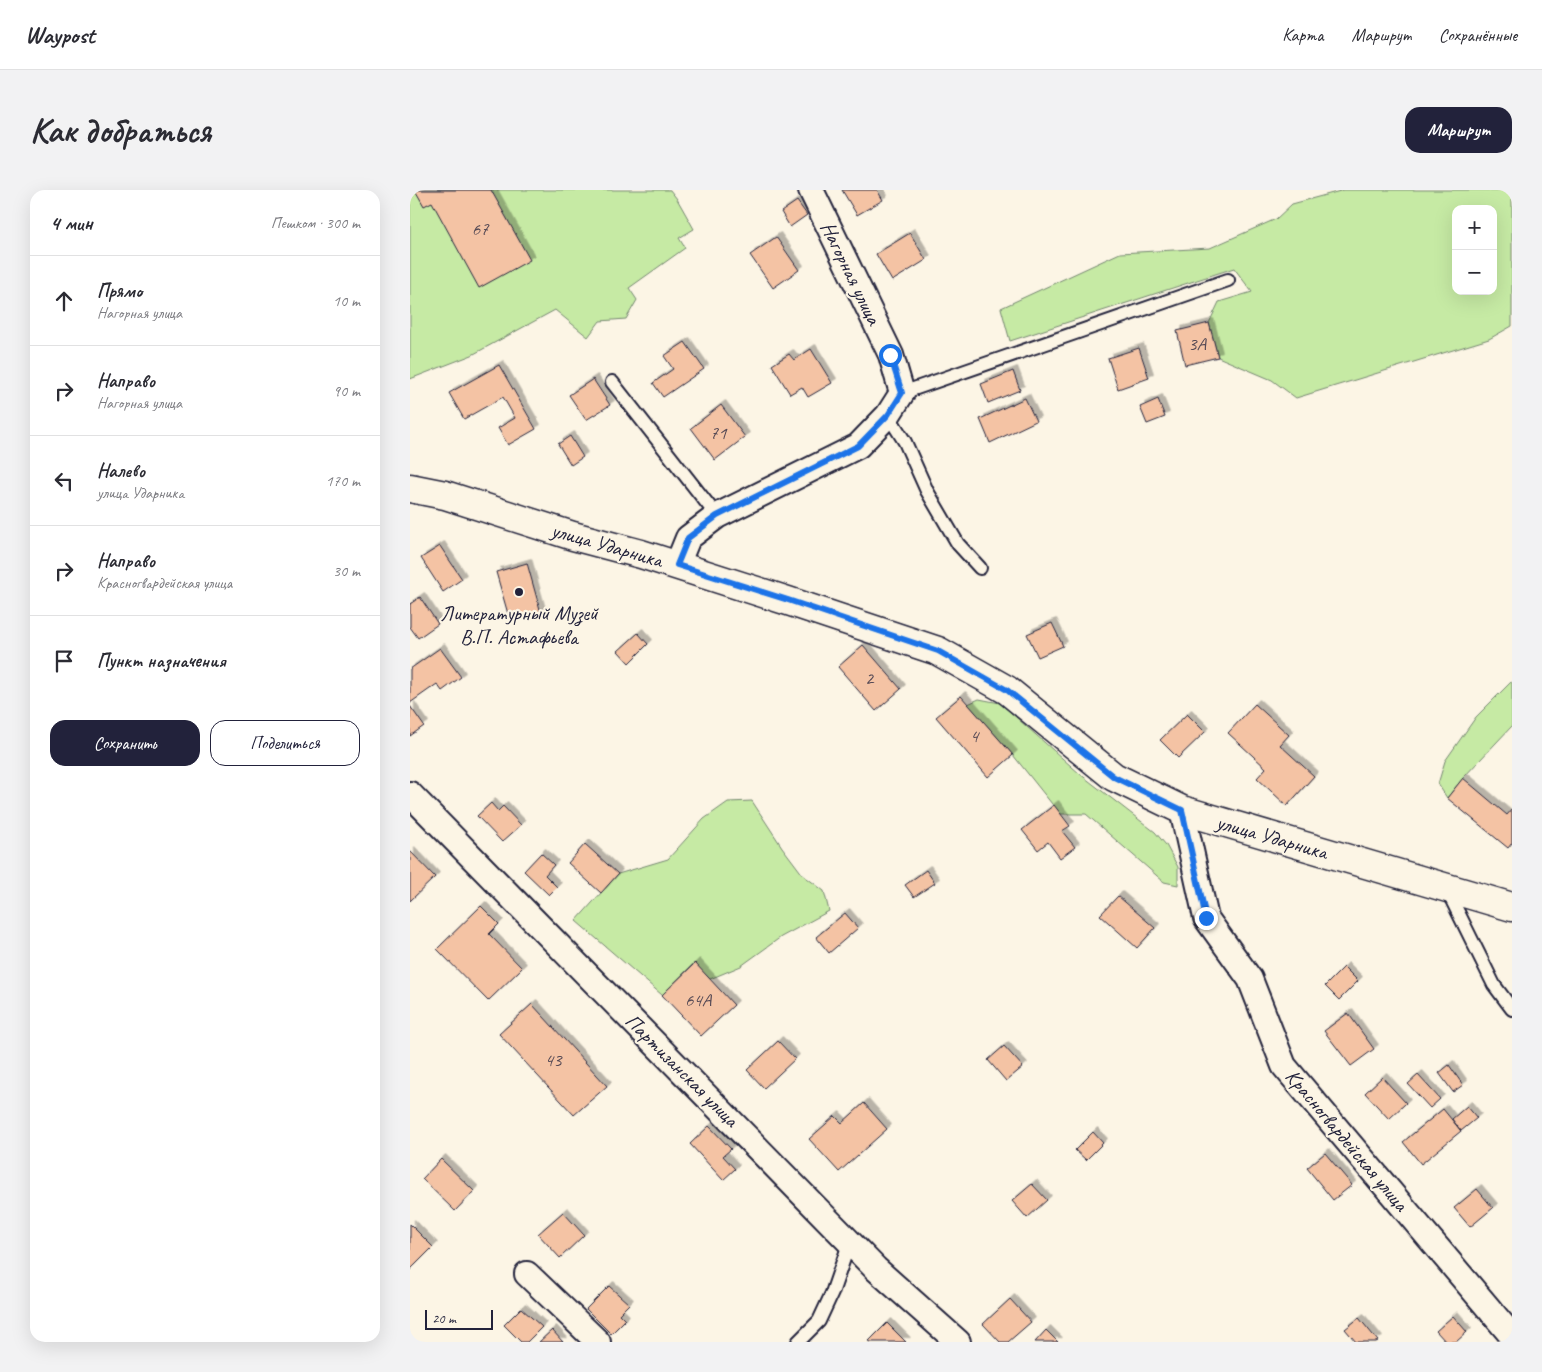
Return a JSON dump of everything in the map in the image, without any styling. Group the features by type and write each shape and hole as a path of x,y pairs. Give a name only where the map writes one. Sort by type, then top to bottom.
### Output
{"main road":[{"name":"улица Ударника","path":"410,488 444,496 640,558 677,565 782,605 938,651 1007,690 1114,777 1182,810 1512,907"}],"street":[{"name":"Нагорная улица","path":"811,190 890,355 902,393"},
{"path":"677,565 688,538 717,516 858,446 888,415 902,393"},
{"name":"Партизанская улица","path":"410,794 876,1269 958,1342"},
{"name":"Красногвардейская улица","path":"1182,810 1206,918 1250,979 1284,1066 1512,1336"},
{"path":"527,1274 598,1342"}],"lane":[{"path":"902,393 1228,280"},
{"path":"612,382 717,516"},
{"path":"888,415 905,442 927,491 958,544 980,568"},
{"path":"1446,888 1494,985 1512,1009"},
{"path":"798,1342 819,1321 832,1294 850,1241"}],"green space":[{"path":"410,190 670,190 694,229 679,238 685,248 629,288 637,300 626,319 600,321 588,337 555,310 472,355 410,379"},
{"path":"1344,190 1512,190 1512,326 1489,339 1296,398 1272,380 1218,357 1209,323 1219,302 1252,292 1234,268 1010,341 1001,308 1120,253 1210,248 1276,219 1292,204"},
{"path":"1512,681 1512,726 1463,778 1447,798 1438,784 1445,761 1476,717"},
{"path":"979,699 1000,703 1080,774 1155,832 1166,845 1178,867 1178,885 1164,882 1086,814 1060,814 1013,755 968,704"},
{"path":"752,801 803,875 824,891 829,911 781,937 741,966 710,979 694,963 662,995 576,921 618,874 668,859 704,819 728,802"}],"building":[{"path":"415,190 491,190 530,260 479,288 432,202 424,206"},
{"path":"842,190 877,190 883,200 857,215"},
{"path":"797,201 807,215 790,227 781,212"},
{"path":"910,233 926,260 892,281 876,254"},
{"path":"776,237 799,270 773,288 750,255"},
{"path":"1209,323 1218,357 1185,365 1177,331"},
{"path":"685,342 704,369 663,397 653,383 673,369 664,356"},
{"path":"1139,348 1149,378 1118,389 1108,358"},
{"path":"811,349 832,383 808,397 802,387 790,394 772,365 789,354 794,360"},
{"path":"499,365 536,429 508,445 498,428 515,418 503,397 464,419 449,393"},
{"path":"1013,371 1020,390 988,403 981,384"},
{"path":"593,379 610,405 586,420 569,395"},
{"path":"1025,398 1036,421 990,443 980,419"},
{"path":"1158,399 1165,417 1147,424 1140,407"},
{"path":"721,405 745,437 715,460 691,428"},
{"path":"570,436 583,457 571,465 558,444"},
{"path":"440,546 462,579 443,592 421,558"},
{"name":"Литературный Музей В.П. Астафьева","path":"527,563 541,613 510,621 496,572"},
{"path":"420,597 438,624 418,638 410,627 410,604"},
{"path":"1052,623 1063,646 1038,657 1027,634"},
{"path":"638,633 648,644 629,663 618,651"},
{"path":"863,645 901,689 876,711 838,667"},
{"path":"440,648 461,677 442,691 437,684 410,703 410,669"},
{"path":"961,696 1013,755 988,777 936,717"},
{"path":"1255,704 1289,735 1280,745 1314,776 1287,806 1257,778 1266,768 1228,733"},
{"path":"410,706 424,726 410,736"},
{"path":"1187,714 1205,732 1178,758 1160,740"},
{"path":"1463,778 1507,815 1512,809 1512,843 1508,848 1447,798"},
{"path":"491,803 498,811 503,806 521,825 502,842 477,816"},
{"path":"1054,805 1070,826 1062,831 1075,847 1060,858 1048,842 1038,850 1022,830"},
{"path":"585,844 618,874 601,893 568,863"},
{"path":"410,851 435,877 410,901"},
{"path":"541,853 554,865 545,875 557,887 549,895 524,871"},
{"path":"926,870 935,883 914,897 905,885"},
{"path":"1118,896 1155,928 1137,948 1100,915"},
{"path":"481,906 499,924 489,934 522,968 488,1001 437,949"},
{"path":"845,913 858,928 829,953 816,937"},
{"path":"695,963 734,1005 701,1036 662,995"},
{"path":"1344,967 1358,981 1339,1000 1325,986"},
{"path":"532,1004 607,1086 574,1115 499,1034"},
{"path":"1348,1013 1374,1049 1351,1066 1324,1031"},
{"path":"778,1041 795,1059 764,1088 747,1070"},
{"path":"1004,1046 1023,1067 1006,1081 988,1060"},
{"path":"1449,1065 1463,1085 1453,1092 1439,1073"},
{"path":"1418,1075 1440,1099 1430,1108 1408,1084"},
{"path":"1382,1077 1406,1103 1389,1119 1365,1093"},
{"path":"864,1103 887,1129 839,1172 809,1139 835,1116 842,1123"},
{"path":"1467,1106 1477,1118 1461,1131 1452,1119"},
{"path":"1443,1109 1461,1131 1421,1164 1403,1142"},
{"path":"709,1126 731,1149 723,1156 735,1169 723,1180 690,1144"},
{"path":"1093,1132 1103,1143 1086,1160 1075,1150"},
{"path":"1325,1153 1352,1185 1333,1200 1307,1168"},
{"path":"441,1159 474,1191 455,1211 422,1179"},
{"path":"1032,1184 1047,1200 1027,1218 1012,1201"},
{"path":"1477,1189 1493,1208 1470,1227 1454,1208"},
{"path":"563,1212 584,1235 560,1258 538,1234"},
{"path":"410,1224 433,1247 410,1270"},
{"path":"609,1286 629,1304 619,1314 625,1320 611,1334 586,1309"},
{"path":"1010,1299 1031,1322 1008,1342 1000,1342 983,1324"},
{"path":"521,1308 542,1327 527,1342 521,1342 504,1325"},
{"path":"1453,1316 1467,1332 1456,1342 1446,1342 1436,1331"},
{"path":"1359,1318 1378,1341 1356,1342 1345,1329"},
{"path":"887,1323 906,1342 869,1341"},
{"path":"552,1330 563,1342 539,1342"},
{"path":"1046,1330 1058,1342 1035,1342"}],"place":[{"name":"Литературный Музей В.П. Астафьева","path":"519,592"}],"route":[{"path":"890,355 902,393 888,415 858,446 717,516 688,538 677,565 938,651 1007,690 1114,777 1182,810 1206,918"}]}
